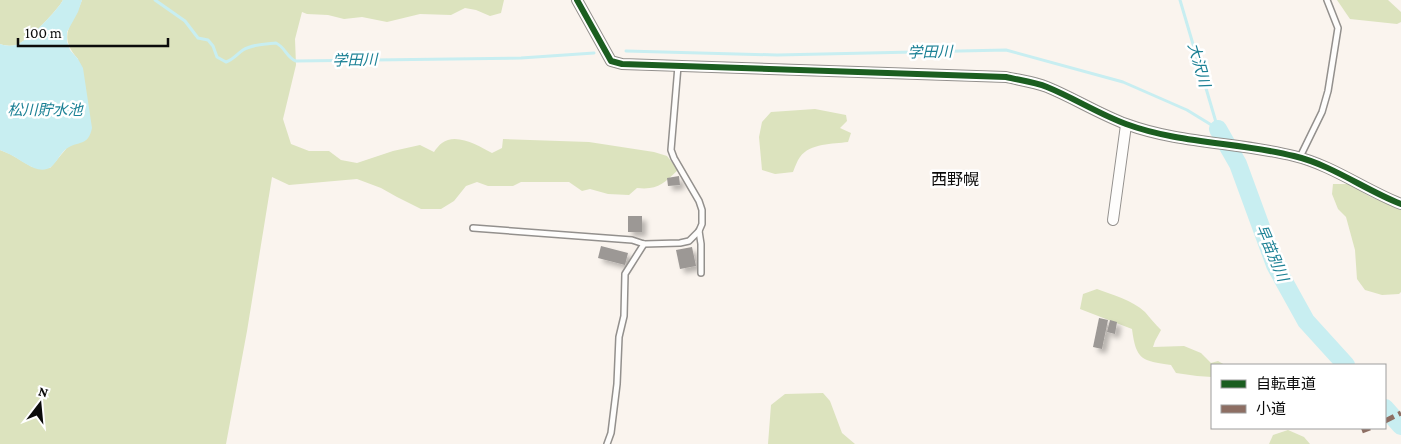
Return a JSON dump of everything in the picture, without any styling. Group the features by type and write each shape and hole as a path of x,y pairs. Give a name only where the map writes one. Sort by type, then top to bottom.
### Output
{"street":[{"path":"577,0 611,61 622,64 1006,77 1045,86 1126,124 1170,137 1246,146 1300,157 1401,204"},
{"path":"1113,220 1126,124"}],"lane":[{"path":"1300,157 1322,112 1328,92 1338,28 1327,0"},
{"path":"473,228 632,240 644,244 689,241 699,231 702,224 702,210 700,201 674,158 672,150 678,66"},
{"path":"699,231 701,273"},
{"path":"607,444 617,384 618,337 624,316 626,274 644,244"}],"green space":[{"path":"0,0 63,0 34,32 21,43 10,46 0,44"},
{"path":"82,0 504,0 501,13 490,16 465,8 451,15 420,14 387,22 362,17 344,19 302,12 295,39 296,65 283,119 291,144 309,151 329,151 341,160 357,163 393,151 420,145 434,152 442,143 454,139 467,141 492,153 502,148 503,139 589,142 654,152 667,156 678,170 660,185 650,188 637,188 629,195 608,194 590,189 582,191 569,182 521,182 513,186 488,186 477,182 466,186 454,201 441,209 421,209 381,188 357,179 289,185 272,177 247,331 226,444 0,444 0,150 32,167 50,168 66,149 78,59 71,50 67,36"},
{"path":"1337,0 1388,0 1401,12 1401,22 1397,24 1350,19"},
{"path":"815,109 846,115 847,121 840,128 851,133 848,142 822,145 804,152 793,172 775,174 762,170 759,137 762,122 771,112"},
{"path":"1333,184 1348,184 1369,196 1401,210 1401,292 1399,294 1382,295 1365,290 1357,279 1355,250 1346,217 1338,209 1332,194"},
{"path":"1097,289 1128,301 1140,308 1161,330 1153,347 1184,346 1201,353 1211,363 1218,361 1223,364 1211,364 1211,377 1176,373 1171,365 1147,360 1138,353 1132,329 1080,309 1083,294"},
{"path":"823,393 830,401 842,433 855,444 768,444 771,405 785,394"},
{"path":"1288,430 1304,437 1310,444 1269,444 1273,435"}],"water":[{"name":"松川貯水池","path":"63,0 82,0 67,32 67,41 70,50 83,68 92,128 85,141 66,149 51,167 41,170 0,150 0,44 12,46 21,43 42,25"}],"building":[{"path":"679,176 680,185 668,186 667,178"},
{"path":"628,216 642,216 642,232 628,232"},
{"path":"601,246 628,253 625,265 598,258"},
{"path":"692,247 696,266 680,269 676,250"},
{"path":"1099,318 1108,320 1102,349 1093,347"},
{"path":"1110,320 1117,322 1115,334 1107,332"}],"waterway":[{"name":"学田川","path":"155,0 185,21 198,38 208,40 213,46 217,57 226,62 247,48 276,43 296,61 521,58 594,53"},
{"name":"大沢川","path":"1180,0 1218,129"},
{"name":"学田川","path":"626,51 777,55 1006,50 1123,82 1187,110 1218,129"},
{"name":"早苗別川","path":"1218,129 1238,164 1275,265 1306,321 1345,364"},
{"name":"早苗別川","path":"1386,409 1401,426"}],"marked path":[{"path":"1386,420 1401,413"},
{"path":"1362,431 1367,429"}],"cycle path":[{"path":"577,0 611,61 622,64 1006,77 1047,87 1116,120 1146,131 1273,151 1308,160 1335,171 1401,204"}],"district":[{"name":"西野幌","path":"955,179"}]}
